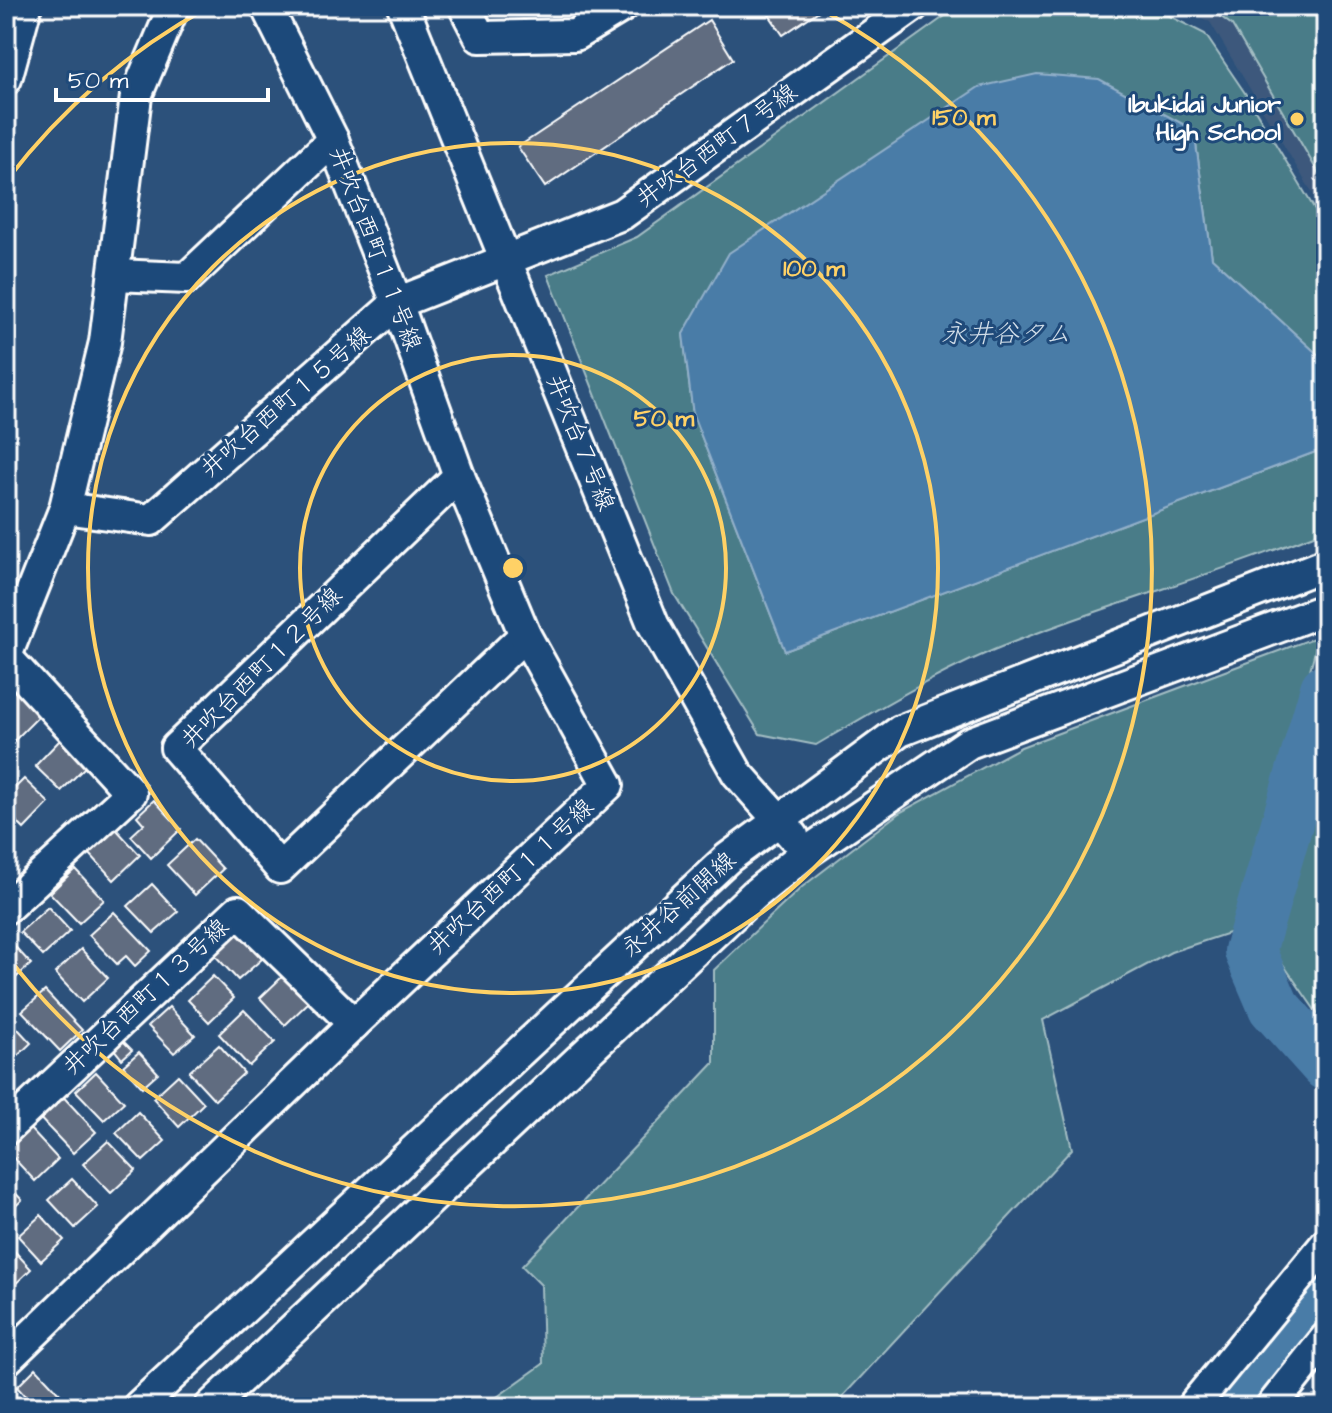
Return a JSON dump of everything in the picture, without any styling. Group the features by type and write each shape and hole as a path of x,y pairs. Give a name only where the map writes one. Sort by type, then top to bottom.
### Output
{"street":[{"path":"6,79 26,6"},
{"path":"6,908 131,793 6,656 65,508 105,342 136,96 174,6"},
{"name":"井吹台西町１１号線","path":"6,1360 354,1024 608,785 525,635 459,476 397,303 333,140 266,6"},
{"name":"井吹台７号線","path":"403,6 653,624 737,773 807,852"},
{"path":"464,6 480,37 575,35 623,6"},
{"name":"井吹台西町７号線","path":"506,261 622,214 913,6"},
{"path":"114,275 187,278 333,140"},
{"name":"井吹台西町１５号線","path":"65,508 151,520 397,303 506,261"},
{"name":"井吹台西町１２号線","path":"459,476 176,748 280,868 525,635"},
{"name":"永井谷前開線","path":"138,1407 728,858 900,731 1326,564"},
{"name":"永井谷前開線","path":"210,1407 754,895 807,852 969,743 1326,609"},
{"name":"井吹台西町１３号線","path":"6,1129 238,911 354,1024"},
{"path":"1192,1407 1326,1244"},
{"path":"1271,1407 1326,1338"}],"shaded area":[{"name":"Ibukidai Junior High School","path":"1177,6 1326,6 1326,216 1210,22"}],"green space":[{"path":"959,6 1150,6 1205,34 1245,93 1326,228 1326,362 1212,258 1194,130 683,334 693,415 785,651 1326,448 1326,530 1054,626 990,652 914,689 816,745 760,734 674,594 548,275 637,237"},
{"name":"Ibukidai Junior High School","path":"1206,6 1326,6 1326,186 1232,25"},
{"path":"1319,636 1241,929 1171,952 1043,1020 1072,1149 833,1407 483,1407 543,1364 541,1285 522,1266 714,1063 714,970 802,887 899,813 1021,747"},
{"path":"1326,745 1326,1026 1267,941"}],"water":[{"name":"永井谷タム","path":"1037,74 1099,79 1194,130 1212,258 1326,362 1326,448 785,651 693,415 683,334 729,253 979,87"}],"building":[{"path":"763,6 826,6 783,35"},
{"path":"709,20 733,59 545,187 518,147"},
{"path":"14,678 46,709 8,747 6,686"},
{"path":"60,740 86,766 61,791 35,766"},
{"path":"24,779 49,803 24,829 6,811 6,797"},
{"path":"154,800 181,829 151,858 131,836 144,824 137,816"},
{"path":"116,829 140,855 114,880 89,853"},
{"path":"195,839 223,869 195,895 167,865"},
{"path":"75,869 104,900 79,923 50,893"},
{"path":"152,884 178,912 154,933 128,906"},
{"path":"48,907 70,931 43,956 20,932"},
{"path":"114,912 151,951 135,966 126,956 117,964 89,935"},
{"path":"232,927 262,959 238,980 209,949"},
{"path":"6,937 31,964 10,983 6,979"},
{"path":"81,949 108,978 82,1002 55,973"},
{"path":"284,975 309,1002 285,1025 260,998"},
{"path":"213,976 234,998 209,1022 188,1000"},
{"path":"45,991 82,1030 60,1051 22,1011"},
{"path":"169,1007 195,1035 174,1053 148,1026"},
{"path":"244,1010 275,1042 249,1066 219,1034"},
{"path":"6,1016 31,1043 6,1067"},
{"path":"123,1041 132,1050 122,1059 114,1049"},
{"path":"219,1045 244,1073 215,1100 189,1072"},
{"path":"139,1052 158,1073 142,1087 123,1066"},
{"path":"96,1072 124,1102 104,1120 76,1091"},
{"path":"178,1075 204,1103 179,1127 153,1098"},
{"path":"57,1090 96,1132 73,1153 34,1112"},
{"path":"138,1112 165,1141 143,1161 116,1133"},
{"path":"30,1129 58,1159 35,1181 7,1151"},
{"path":"108,1141 136,1170 111,1193 83,1164"},
{"path":"72,1179 98,1207 75,1228 49,1200"},
{"path":"6,1183 22,1200 6,1215"},
{"path":"41,1215 64,1240 41,1261 18,1236"},
{"path":"6,1245 31,1269 6,1293"},
{"path":"36,1368 61,1395 48,1407 21,1407 28,1399 17,1387"}],"waterway":[{"path":"1326,689 1250,951 1274,1007 1326,1065"},
{"path":"1224,1407 1326,1281"}],"place":[{"name":"Ibukidai Junior High School","path":"1297,119"}]}
